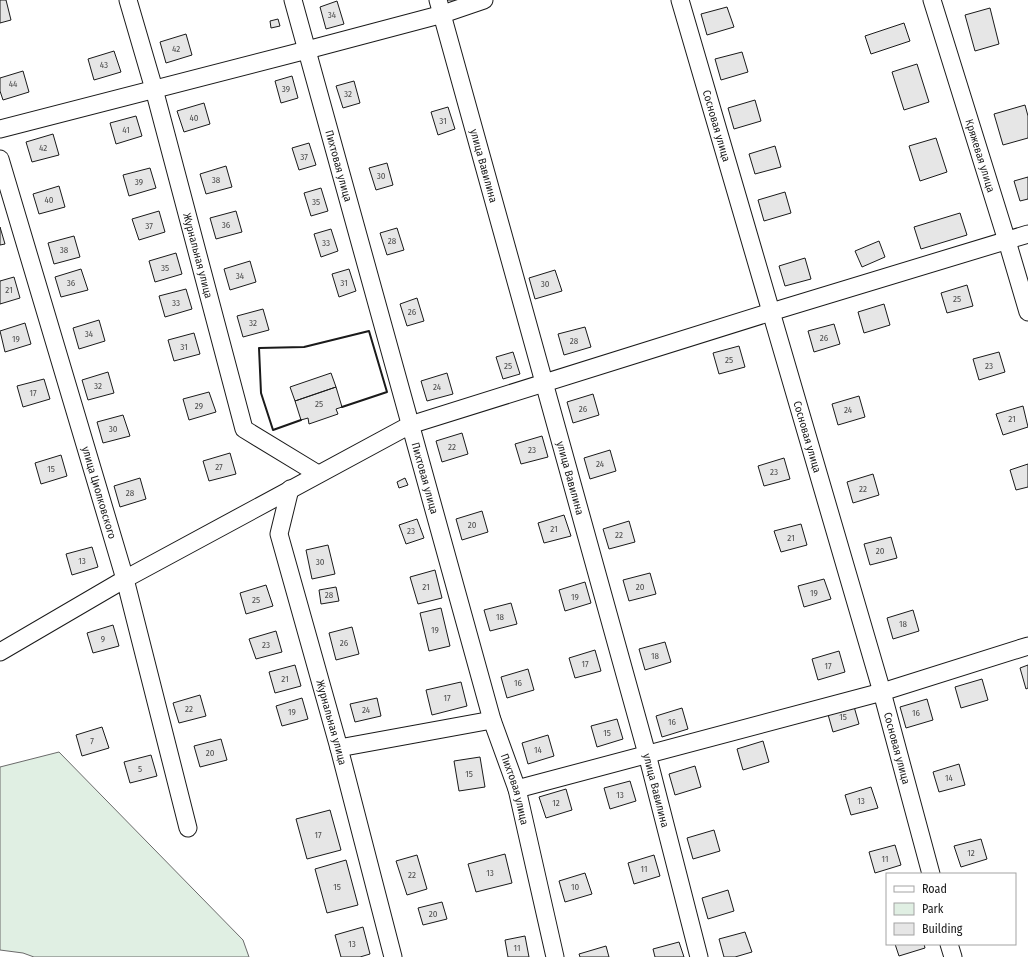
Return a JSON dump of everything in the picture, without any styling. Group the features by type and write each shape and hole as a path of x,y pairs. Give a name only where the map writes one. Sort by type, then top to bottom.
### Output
{"street":[{"name":"Журнальная улица","path":"128,0 154,89 244,429 318,474"},
{"name":"Пихтовая улица","path":"293,0 492,720 517,789 554,957"},
{"path":"0,129 307,50 440,7 484,0"},
{"name":"Сосновая улица","path":"680,0 882,692 931,873"},
{"name":"Кряжевая улица","path":"932,0 1028,312"},
{"name":"улица Вавилина","path":"440,7 647,754 699,957"},
{"name":"улица Циолковского","path":"0,159 124,579 188,828"},
{"path":"0,652 124,579 410,425 771,312 1028,234"},
{"name":"Журнальная улица","path":"290,489 279,534 339,748 393,957"},
{"path":"517,789 882,692 1028,646"},
{"path":"339,748 492,720"},
{"path":"949,945 953,957"}],"green space":[{"path":"59,752 243,940 249,957 34,957 23,953 0,950 0,767"}],"building":[{"path":"0,0 6,0 11,20 0,23"},
{"path":"447,0 459,0 448,3"},
{"path":"337,1 344,24 326,29 320,7"},
{"path":"727,7 734,27 707,35 701,14"},
{"path":"990,8 999,44 975,51 965,15"},
{"path":"278,19 280,26 271,28 270,21"},
{"path":"904,23 910,41 871,54 865,36"},
{"path":"186,34 192,55 166,63 160,42"},
{"path":"114,51 121,72 94,80 88,59"},
{"path":"742,52 748,72 721,80 715,59"},
{"path":"917,64 929,102 904,110 892,72"},
{"path":"23,71 29,92 3,100 0,91 0,78"},
{"path":"292,76 298,98 281,103 275,81"},
{"path":"354,81 360,103 343,108 336,86"},
{"path":"755,100 761,121 734,129 728,108"},
{"path":"204,103 210,124 184,132 177,111"},
{"path":"1025,105 1028,116 1028,138 1003,145 994,114"},
{"path":"448,107 455,129 438,135 431,112"},
{"path":"136,116 142,136 116,144 110,123"},
{"path":"53,134 59,155 32,162 26,142"},
{"path":"936,138 947,172 920,181 909,146"},
{"path":"309,143 316,165 299,170 292,148"},
{"path":"775,146 781,167 755,174 749,154"},
{"path":"387,163 393,185 376,190 369,168"},
{"path":"226,166 232,187 206,194 200,174"},
{"path":"150,168 156,188 129,196 123,175"},
{"path":"1028,177 1028,199 1020,201 1014,181"},
{"path":"59,186 65,207 39,214 33,194"},
{"path":"321,188 328,211 311,216 304,193"},
{"path":"785,192 791,213 764,221 758,200"},
{"path":"159,211 165,232 139,240 132,219"},
{"path":"236,211 242,232 216,239 210,218"},
{"path":"960,213 967,235 921,249 914,227"},
{"path":"0,227 5,244 0,245"},
{"path":"397,228 404,250 387,255 380,233"},
{"path":"331,229 338,251 321,257 314,234"},
{"path":"74,236 80,257 54,264 48,243"},
{"path":"879,241 885,257 862,267 855,251"},
{"path":"176,253 182,274 155,282 149,261"},
{"path":"805,258 811,279 785,286 779,266"},
{"path":"250,261 256,282 230,290 224,269"},
{"path":"81,269 88,290 61,297 55,277"},
{"path":"349,269 356,291 339,297 332,274"},
{"path":"555,270 562,291 535,299 529,278"},
{"path":"14,277 20,298 0,304 0,281"},
{"path":"967,285 973,306 947,313 941,293"},
{"path":"186,289 192,309 165,317 159,296"},
{"path":"417,298 424,321 407,326 400,304"},
{"path":"884,304 890,325 864,333 858,312"},
{"path":"263,309 269,330 243,337 237,316"},
{"path":"99,320 105,341 79,349 73,328"},
{"path":"25,323 31,344 5,352 0,331"},
{"path":"834,324 840,344 814,352 808,331"},
{"path":"585,327 591,347 564,355 558,334"},
{"path":"194,333 200,354 174,361 168,340"},
{"path":"739,346 745,367 719,374 713,353"},
{"path":"513,352 520,374 503,379 496,357"},
{"path":"999,352 1005,372 979,380 973,359"},
{"path":"108,372 114,393 88,400 82,380"},
{"path":"331,373 336,387 295,401 290,387"},
{"path":"447,373 453,394 427,401 421,381"},
{"path":"44,379 50,399 23,407 17,386"},
{"path":"336,387 342,407 336,409 338,414 309,424 308,418 301,420 295,401"},
{"path":"209,392 216,412 189,420 183,399"},
{"path":"593,394 599,415 573,423 567,402"},
{"path":"859,396 865,417 838,425 832,404"},
{"path":"1023,406 1028,427 1003,435 996,414"},
{"path":"123,415 130,436 103,443 97,422"},
{"path":"462,433 468,454 442,462 436,441"},
{"path":"542,436 548,457 521,464 515,444"},
{"path":"610,450 616,471 590,479 584,458"},
{"path":"230,453 236,474 209,481 203,461"},
{"path":"61,455 67,476 41,484 35,463"},
{"path":"784,458 790,479 764,486 758,466"},
{"path":"1028,464 1028,487 1016,490 1010,470"},
{"path":"873,474 879,495 853,503 847,482"},
{"path":"140,478 146,499 120,507 114,486"},
{"path":"405,478 408,485 399,488 397,482"},
{"path":"482,511 488,532 462,540 456,519"},
{"path":"564,515 571,536 544,543 538,523"},
{"path":"417,519 424,538 406,544 399,525"},
{"path":"629,521 635,542 609,549 603,529"},
{"path":"801,524 807,545 781,552 774,531"},
{"path":"891,537 897,558 870,565 864,544"},
{"path":"328,545 335,574 312,579 306,550"},
{"path":"92,547 98,567 72,575 66,554"},
{"path":"435,570 442,598 418,604 410,577"},
{"path":"650,573 656,594 629,601 623,580"},
{"path":"824,579 831,599 804,607 798,586"},
{"path":"585,582 591,603 565,611 559,590"},
{"path":"266,585 273,606 246,614 240,593"},
{"path":"336,587 339,601 321,604 319,590"},
{"path":"511,603 517,624 490,631 484,610"},
{"path":"441,608 450,646 429,651 420,613"},
{"path":"913,610 919,631 893,639 887,618"},
{"path":"113,625 119,646 93,653 87,633"},
{"path":"352,627 359,654 336,660 329,633"},
{"path":"276,631 282,652 256,659 249,639"},
{"path":"665,642 671,662 645,670 639,649"},
{"path":"595,650 601,671 575,678 569,658"},
{"path":"839,651 845,672 818,680 812,659"},
{"path":"295,665 301,686 275,693 269,672"},
{"path":"1028,665 1028,688 1026,689 1020,668"},
{"path":"528,669 534,690 507,698 501,677"},
{"path":"982,679 988,700 961,708 955,687"},
{"path":"461,682 467,706 432,715 426,690"},
{"path":"200,695 206,716 179,723 173,703"},
{"path":"302,698 308,719 282,726 276,706"},
{"path":"377,698 381,716 355,722 350,704"},
{"path":"927,699 933,720 906,728 900,707"},
{"path":"853,703 859,724 833,732 827,711"},
{"path":"682,708 688,729 662,737 656,716"},
{"path":"617,719 623,739 597,747 591,726"},
{"path":"102,727 109,748 82,756 76,735"},
{"path":"548,735 554,756 528,764 522,743"},
{"path":"221,739 227,760 200,767 194,746"},
{"path":"763,741 769,762 743,770 737,749"},
{"path":"151,755 157,776 130,783 124,762"},
{"path":"480,757 485,787 459,791 454,761"},
{"path":"959,764 965,785 939,792 933,772"},
{"path":"695,766 701,787 675,795 669,774"},
{"path":"630,781 636,801 610,809 604,788"},
{"path":"871,787 878,808 851,815 845,795"},
{"path":"566,789 572,810 546,818 539,797"},
{"path":"330,810 341,850 307,859 296,819"},
{"path":"714,830 720,851 693,859 687,838"},
{"path":"981,839 987,859 961,867 954,846"},
{"path":"895,845 901,865 875,873 869,852"},
{"path":"505,854 512,883 476,892 468,864"},
{"path":"417,855 427,889 407,895 396,861"},
{"path":"654,855 660,876 634,884 628,863"},
{"path":"346,860 358,905 327,913 315,869"},
{"path":"585,873 592,894 565,902 559,881"},
{"path":"728,890 734,911 708,919 702,898"},
{"path":"442,902 447,919 423,925 418,908"},
{"path":"363,927 370,954 360,957 341,957 335,935"},
{"path":"745,932 752,952 735,957 724,957 719,939"},
{"path":"525,936 529,957 508,957 505,940"},
{"path":"679,942 684,957 655,957 653,949"},
{"path":"895,945 924,945 925,948 899,956"},
{"path":"606,946 609,957 580,957 579,954"}],"wall":[{"path":"301,420 273,430 261,393 259,348 304,347 369,331 387,392 342,407"}]}
